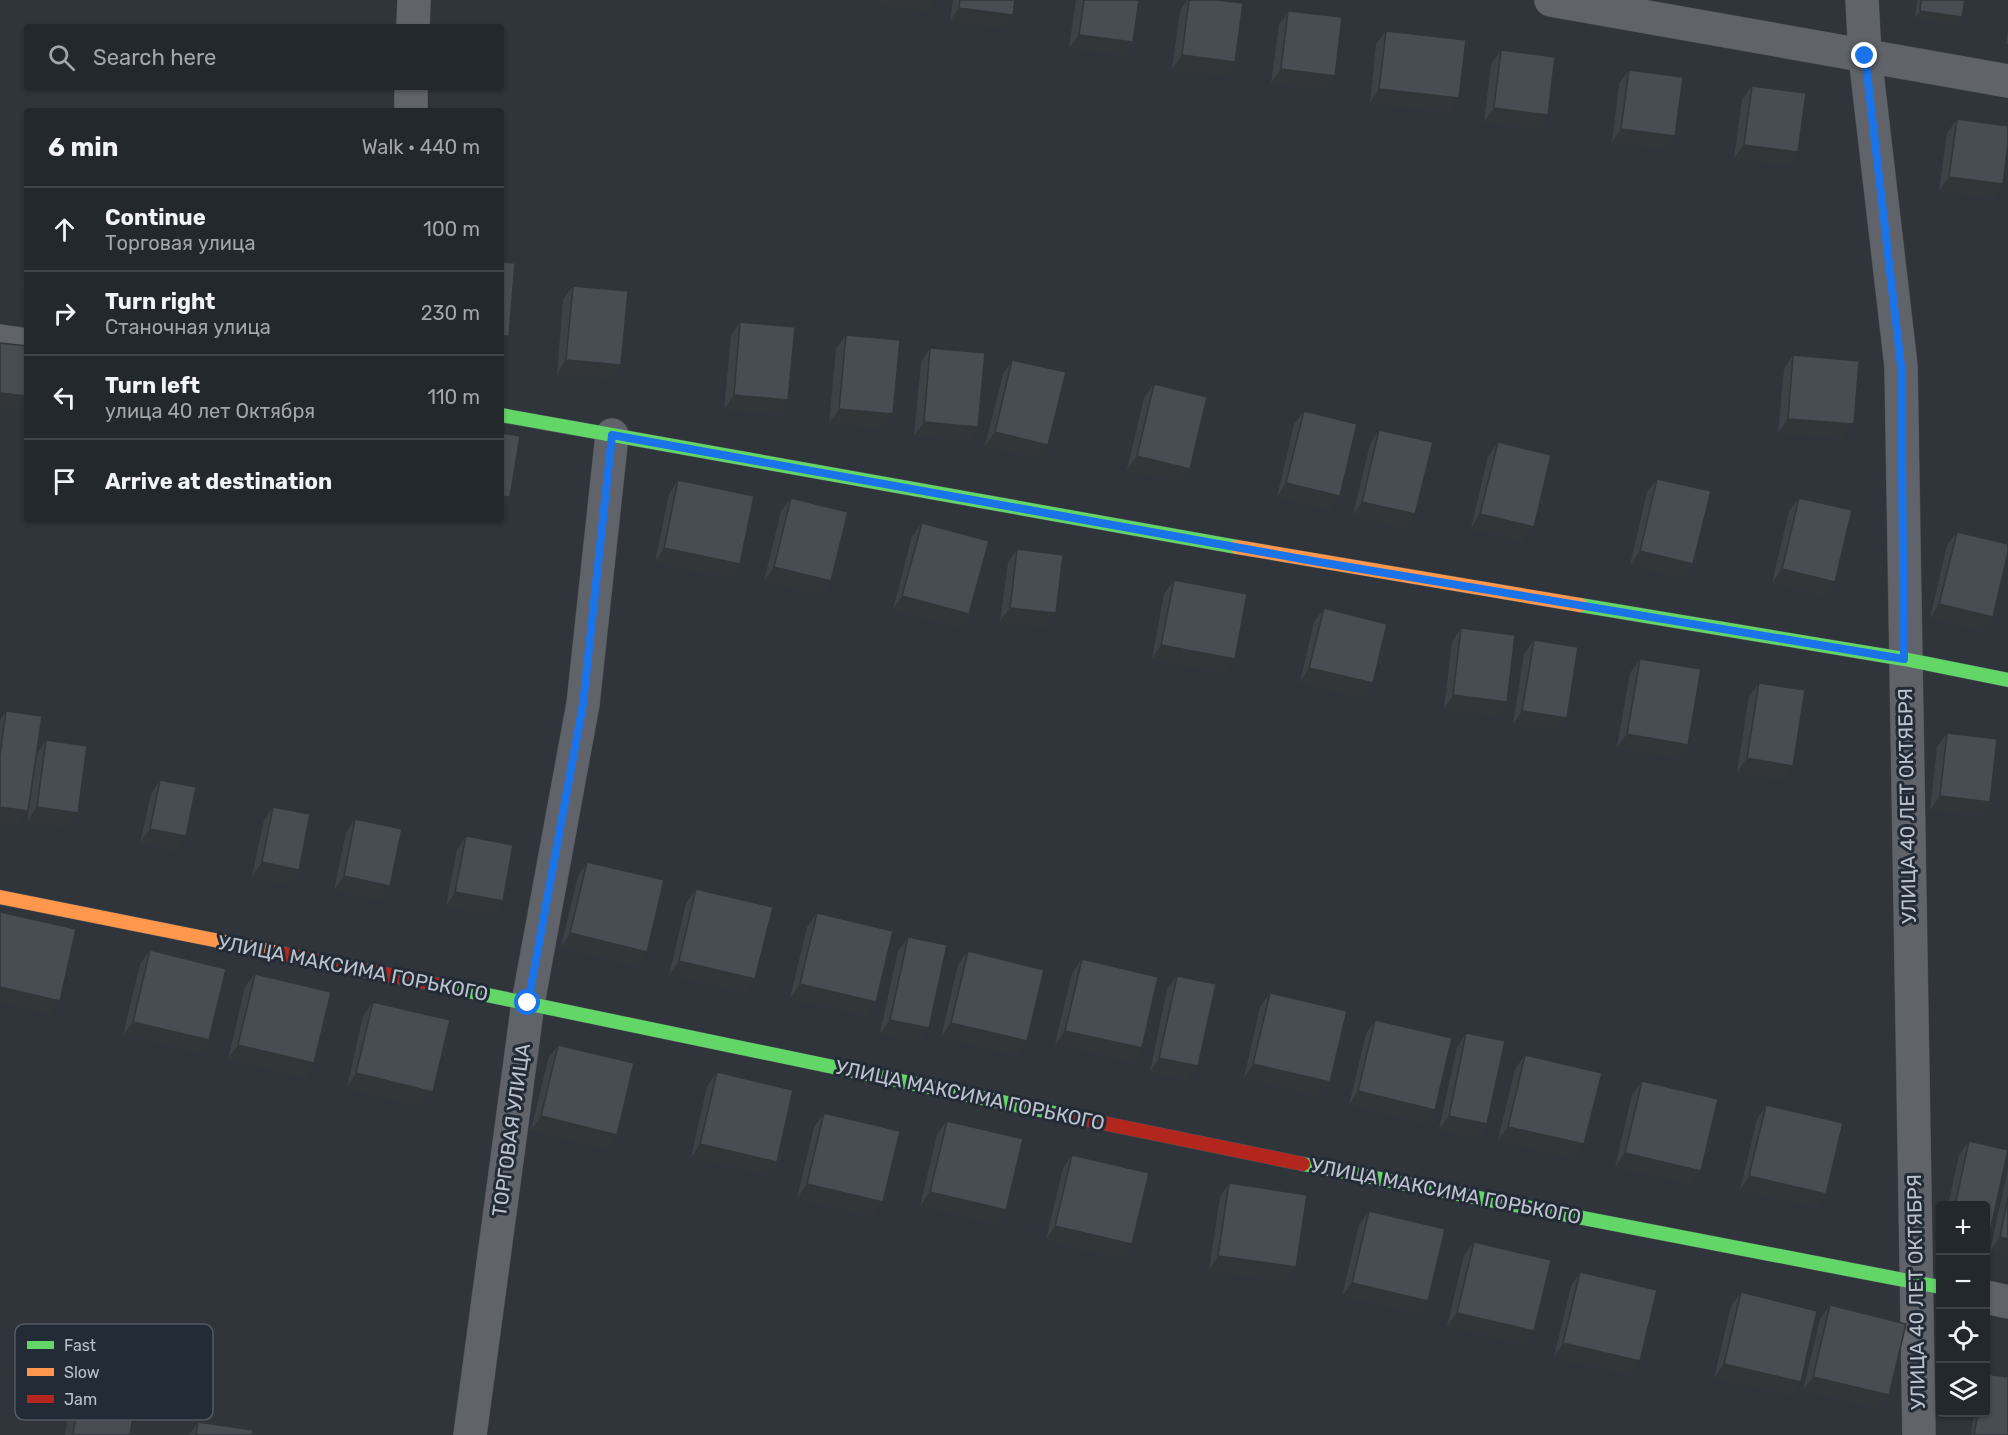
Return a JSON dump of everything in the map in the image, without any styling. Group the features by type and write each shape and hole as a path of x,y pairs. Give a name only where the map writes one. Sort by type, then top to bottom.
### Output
{"street":[{"path":"413,24 414,0"},
{"path":"1551,0 2008,81"},
{"name":"УЛИЦА 40 ЛЕТ ОКТЯБРЯ","path":"1862,0 1865,56 1901,366 1904,659 1928,1284 1919,1435"},
{"path":"411,90 411,108"},
{"path":"0,340 24,344"},
{"path":"504,416 1313,561 1904,659 2008,680"},
{"name":"ТОРГОВАЯ УЛИЦА","path":"470,1435 528,1003 583,704 612,435"},
{"name":"УЛИЦА МАКСИМА ГОРЬКОГО","path":"0,897 528,1003 1220,1148 1928,1284"},
{"path":"1990,1298 2008,1302"}],"building":[{"path":"960,0 1015,0 1013,15 959,8"},
{"path":"1084,0 1139,0 1133,42 1079,35"},
{"path":"1189,0 1243,3 1235,62 1182,55"},
{"path":"1921,0 1965,0 1962,17 1920,11"},
{"path":"1288,11 1342,17 1335,76 1281,69"},
{"path":"1386,31 1466,40 1459,98 1379,89"},
{"path":"1501,50 1555,57 1548,115 1494,108"},
{"path":"1629,70 1683,77 1675,136 1621,129"},
{"path":"1752,86 1806,93 1798,152 1744,145"},
{"path":"1957,119 2008,126 2003,184 1949,177"},
{"path":"504,262 515,263 509,336 504,336"},
{"path":"573,286 628,291 621,365 566,360"},
{"path":"740,322 795,327 788,400 734,395"},
{"path":"846,335 900,340 893,414 839,409"},
{"path":"0,343 24,346 24,396 0,393"},
{"path":"930,348 985,353 978,427 924,422"},
{"path":"1793,355 1859,361 1854,424 1788,419"},
{"path":"1012,360 1066,372 1048,445 995,432"},
{"path":"1154,384 1207,397 1190,469 1137,456"},
{"path":"1304,411 1357,424 1340,496 1286,483"},
{"path":"1379,430 1433,442 1415,514 1362,502"},
{"path":"504,433 520,436 510,497 504,496"},
{"path":"1498,442 1551,455 1534,527 1480,514"},
{"path":"1657,479 1711,491 1693,564 1640,551"},
{"path":"678,480 754,496 740,564 664,548"},
{"path":"791,498 848,512 831,581 774,567"},
{"path":"1799,498 1852,510 1835,582 1782,569"},
{"path":"922,523 989,541 969,614 902,596"},
{"path":"1957,532 2008,544 1993,617 1939,604"},
{"path":"1017,549 1063,555 1056,613 1010,608"},
{"path":"1174,580 1247,594 1235,659 1161,645"},
{"path":"1324,608 1387,624 1373,683 1309,668"},
{"path":"1461,628 1515,635 1507,702 1453,695"},
{"path":"1534,640 1578,647 1567,718 1522,711"},
{"path":"1640,659 1701,669 1688,745 1627,734"},
{"path":"1759,683 1805,690 1793,766 1747,758"},
{"path":"6,711 42,716 28,811 0,807 0,755"},
{"path":"1947,733 1997,739 1990,802 1940,796"},
{"path":"46,740 87,746 78,813 37,807"},
{"path":"160,780 196,787 186,836 150,829"},
{"path":"273,807 310,814 299,870 262,862"},
{"path":"355,819 402,829 390,886 344,876"},
{"path":"466,836 513,845 503,901 455,892"},
{"path":"587,862 664,880 647,952 570,933"},
{"path":"696,889 773,907 755,979 679,961"},
{"path":"0,912 76,929 60,1001 0,987"},
{"path":"817,913 893,931 876,1002 800,984"},
{"path":"908,937 947,945 929,1028 890,1020"},
{"path":"150,950 226,969 209,1040 133,1022"},
{"path":"968,951 1044,970 1027,1041 951,1023"},
{"path":"1082,959 1158,977 1142,1048 1065,1031"},
{"path":"255,974 331,992 314,1063 238,1045"},
{"path":"1177,976 1216,984 1198,1066 1159,1058"},
{"path":"1270,993 1347,1011 1330,1082 1253,1064"},
{"path":"373,1002 450,1020 433,1092 356,1073"},
{"path":"1375,1020 1452,1038 1435,1110 1358,1091"},
{"path":"1466,1033 1505,1041 1487,1124 1449,1116"},
{"path":"558,1045 634,1063 617,1135 541,1116"},
{"path":"1525,1055 1602,1073 1584,1144 1508,1127"},
{"path":"717,1072 793,1090 777,1162 700,1144"},
{"path":"1642,1081 1718,1099 1701,1171 1625,1153"},
{"path":"1766,1105 1843,1123 1826,1194 1749,1176"},
{"path":"824,1113 900,1131 883,1202 807,1184"},
{"path":"947,1121 1023,1139 1006,1210 930,1192"},
{"path":"1969,1141 2008,1150 1990,1232 1990,1201 1956,1201"},
{"path":"1072,1155 1149,1173 1132,1244 1055,1226"},
{"path":"1229,1183 1307,1195 1296,1267 1218,1256"},
{"path":"2008,1197 2008,1239 2000,1237"},
{"path":"1369,1211 1445,1229 1428,1301 1352,1283"},
{"path":"1474,1242 1551,1260 1534,1331 1457,1313"},
{"path":"1580,1272 1657,1290 1640,1361 1563,1343"},
{"path":"1741,1292 1817,1311 1801,1382 1724,1364"},
{"path":"1830,1305 1906,1324 1889,1395 1813,1377"},
{"path":"1990,1375 2008,1377 2008,1435 1974,1435 1977,1417 1990,1417"},
{"path":"75,1420 132,1420 130,1435 73,1435"},
{"path":"198,1422 253,1430 252,1435 196,1435"}],"traffic: fast":[{"path":"504,416 1237,547"},
{"path":"1580,605 1904,659 2008,680"},
{"path":"439,985 1059,1114"},
{"path":"1303,1164 1936,1286"}],"traffic: slow":[{"path":"1237,547 1580,605"},
{"path":"0,897 284,954"}],"traffic: jam":[{"path":"284,954 439,985"},
{"path":"1059,1114 1303,1164"}],"route":[{"path":"528,1003 583,704 612,435 1313,561 1904,659 1901,366 1865,56"}]}
